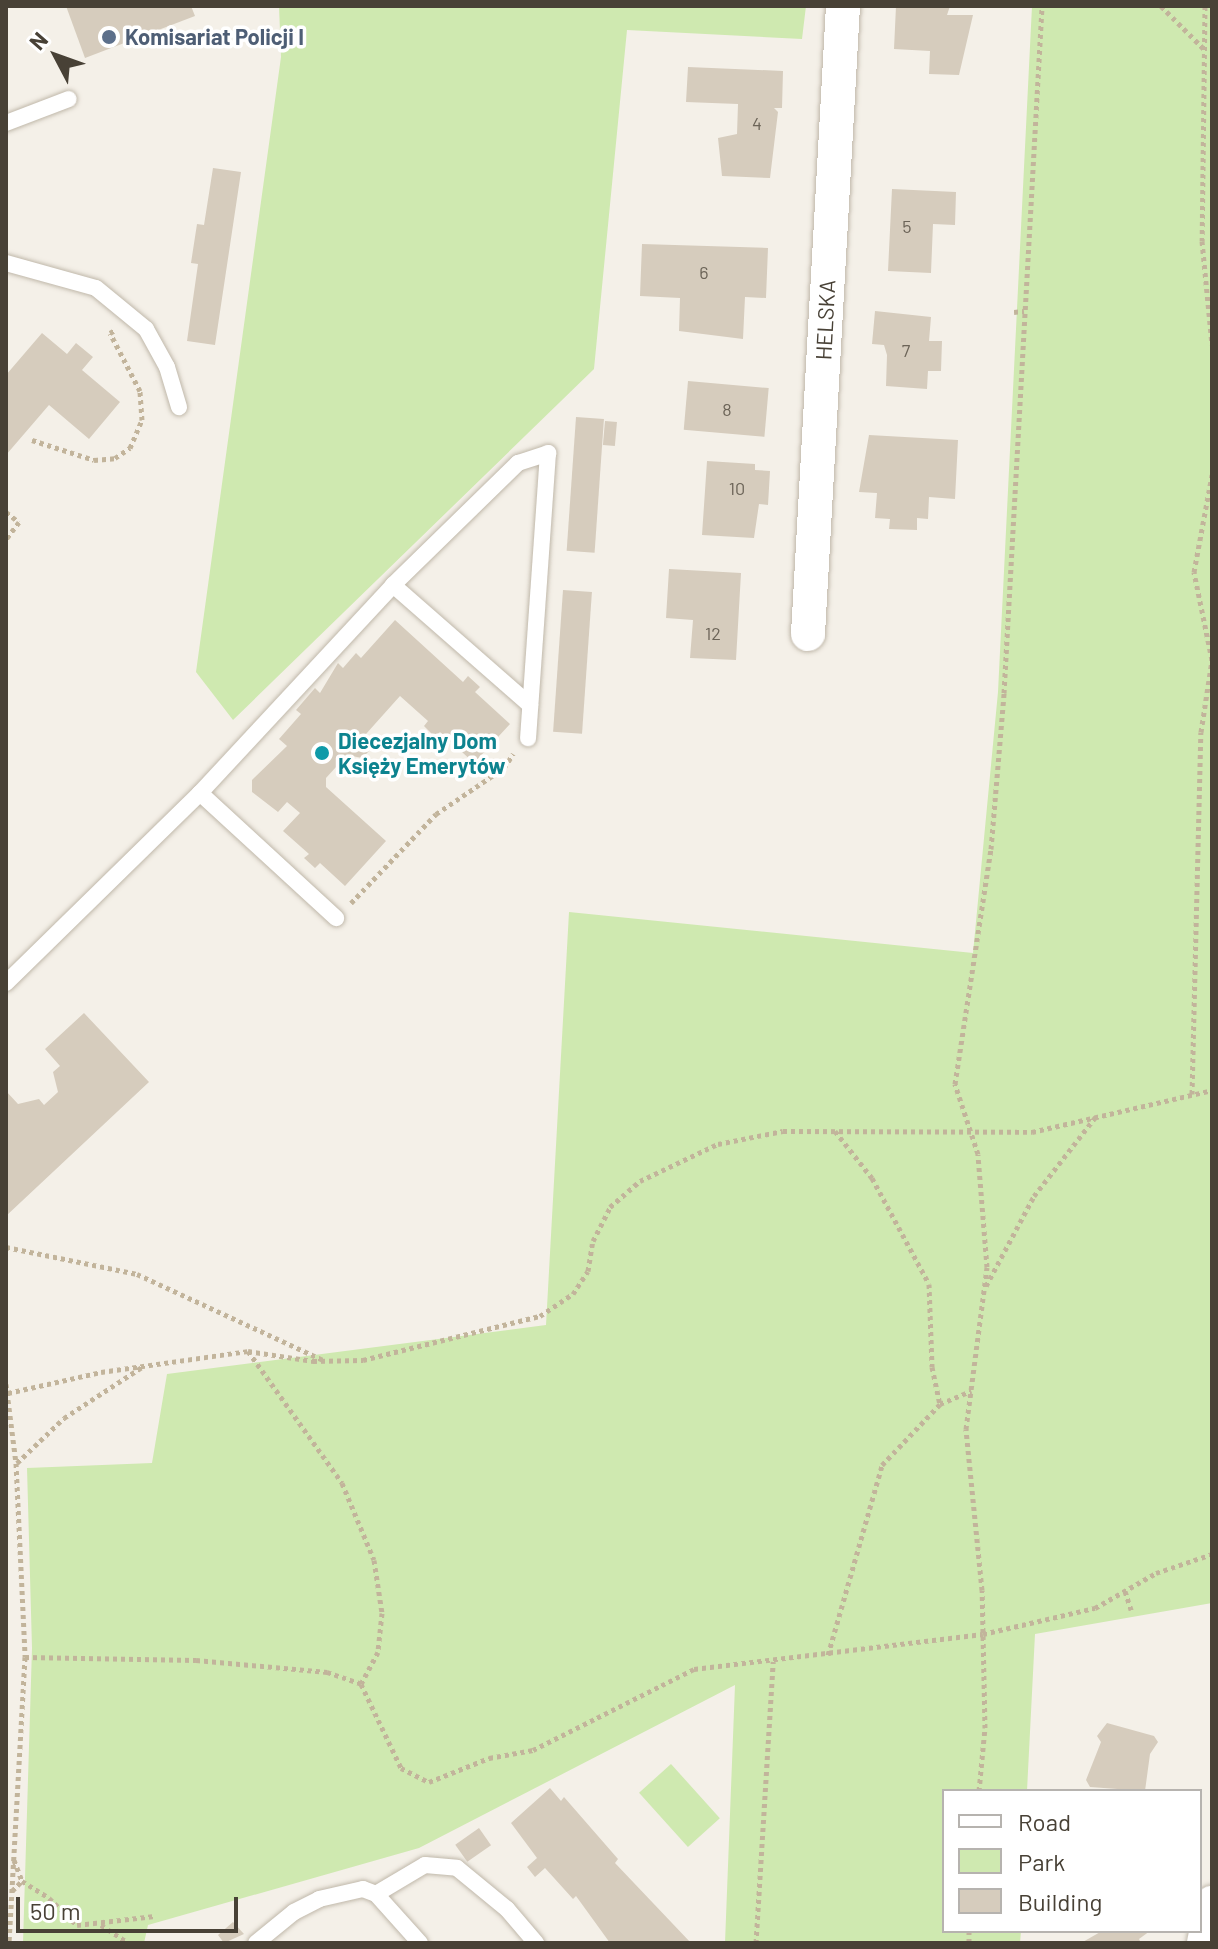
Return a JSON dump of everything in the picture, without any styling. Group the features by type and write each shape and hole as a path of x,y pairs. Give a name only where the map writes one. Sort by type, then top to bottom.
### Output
{"street":[{"name":"HELSKA","path":"808,634 843,6"},
{"path":"1204,1943 1212,1903"}],"lane":[{"path":"6,123 69,99"},
{"path":"6,263 96,288 146,329 167,367 179,407"},
{"path":"6,983 200,793 393,585 518,463 548,453 528,738"},
{"path":"393,585 530,705"},
{"path":"200,793 336,918"},
{"path":"256,1943 294,1912 319,1899 344,1890 376,1894 425,1865 457,1868 507,1909 536,1943"},
{"path":"376,1894 420,1943"}],"path":[{"path":"979,1789 985,1728 983,1634 966,1429 987,1267 978,1154 955,1084 992,833 1042,6"},
{"path":"1161,6 1204,49"},
{"path":"1205,6 1202,241 1212,345"},
{"path":"1014,312 1024,311"},
{"path":"32,440 94,460 115,458 130,448 142,420 140,391 110,333 131,317"},
{"path":"1192,1094 1201,732 1212,660 1194,572 1212,475"},
{"path":"6,512 19,522 6,539"},
{"path":"336,918 436,814 504,768 528,738"},
{"path":"8,1393 143,1366 248,1351 324,1361 363,1360 540,1316 573,1294 588,1271 593,1241 610,1207 640,1181 718,1144 783,1131 970,1129 1032,1132 1212,1090"},
{"path":"984,1291 1034,1196 1097,1115"},
{"path":"834,1131 872,1178 929,1284 940,1404"},
{"path":"6,1247 137,1274 324,1361"},
{"path":"248,1351 342,1483 374,1560 382,1613 378,1652 361,1684"},
{"path":"16,1463 64,1418 143,1366"},
{"path":"6,1384 16,1463 25,1657 9,1943"},
{"path":"828,1655 882,1465 940,1404 971,1391"},
{"path":"25,1657 196,1660 327,1672 361,1684 401,1768 429,1782 489,1758 533,1750 694,1669 773,1662 983,1634 1095,1608 1156,1573 1212,1554"},
{"path":"1125,1591 1131,1610"},
{"path":"756,1943 773,1662"},
{"path":"13,1858 22,1881 49,1898 77,1925 101,1925 154,1916"},
{"path":"12,1892 22,1881"},
{"path":"101,1925 129,1943"}],"green space":[{"path":"279,6 806,6 802,39 627,30 594,369 233,720 196,672 281,57"},
{"path":"1032,6 1212,6 1212,1603 1035,1634 1027,1789 942,1789 942,1933 1021,1933 1020,1943 725,1943 735,1685 419,1848 148,1925 144,1943 23,1943 32,1648 27,1468 152,1463 167,1374 546,1325 569,912 973,953 998,692"},
{"path":"671,1764 720,1818 688,1847 639,1793"}],"building":[{"name":"Komisariat Policji I","path":"66,6 191,6 195,16 85,58"},
{"path":"896,6 950,6 947,15 973,15 959,75 929,74 930,51 894,49"},
{"path":"688,67 783,71 782,108 774,108 778,112 770,178 722,176 718,138 737,134 738,104 686,102"},
{"path":"213,168 241,172 215,345 187,341 198,264 191,263 197,224 204,225"},
{"path":"892,189 956,192 955,225 933,224 931,273 888,271"},
{"path":"642,244 768,248 766,298 745,297 743,339 679,331 680,298 640,296"},
{"path":"875,311 931,317 929,341 942,341 941,371 928,371 927,389 886,386 887,355 884,345 872,344"},
{"path":"42,333 67,354 76,343 93,357 82,370 120,402 89,439 49,405 6,455 6,375"},
{"path":"688,381 769,388 764,437 684,430"},
{"path":"576,417 604,419 595,553 567,551"},
{"path":"605,421 617,422 615,446 603,445"},
{"path":"869,435 958,440 955,499 929,497 928,519 917,518 917,530 889,529 890,519 875,518 877,493 859,492"},
{"path":"707,461 755,464 755,470 770,471 768,505 759,504 754,538 702,535"},
{"path":"669,569 741,573 736,660 690,658 693,620 666,618"},
{"path":"563,590 592,592 582,734 553,732"},
{"name":"Diecezjalny Dom Księży Emerytów","path":"395,620 463,682 468,676 480,687 475,692 510,724 474,763 440,732 435,737 424,726 428,721 400,696 366,734 371,749 362,758 347,755 326,778 326,787 386,841 345,886 320,863 315,868 304,858 309,854 283,831 300,813 287,802 278,812 252,792 252,780 287,746 279,739 301,714 296,710 315,688 320,693 338,663 343,668 356,653 361,658"},
{"path":"84,1013 149,1082 6,1216 6,1091 18,1104 39,1099 44,1105 58,1092 53,1072 60,1066 45,1049"},
{"path":"1107,1723 1154,1736 1158,1742 1150,1754 1145,1789 1090,1787 1086,1780 1101,1742 1097,1736"},
{"path":"550,1788 561,1801 564,1797 618,1859 615,1863 691,1943 610,1943 576,1896 573,1899 545,1868 535,1877 527,1867 537,1858 511,1823"},
{"path":"479,1828 491,1845 467,1862 455,1845"},
{"path":"233,1922 244,1934 224,1943 218,1935"},
{"path":"1098,1933 1147,1933 1139,1939 1141,1943 1081,1943"}],"place":[{"name":"Komisariat Policji I","path":"109,37"},
{"name":"Diecezjalny Dom Księży Emerytów","path":"322,753"}]}
